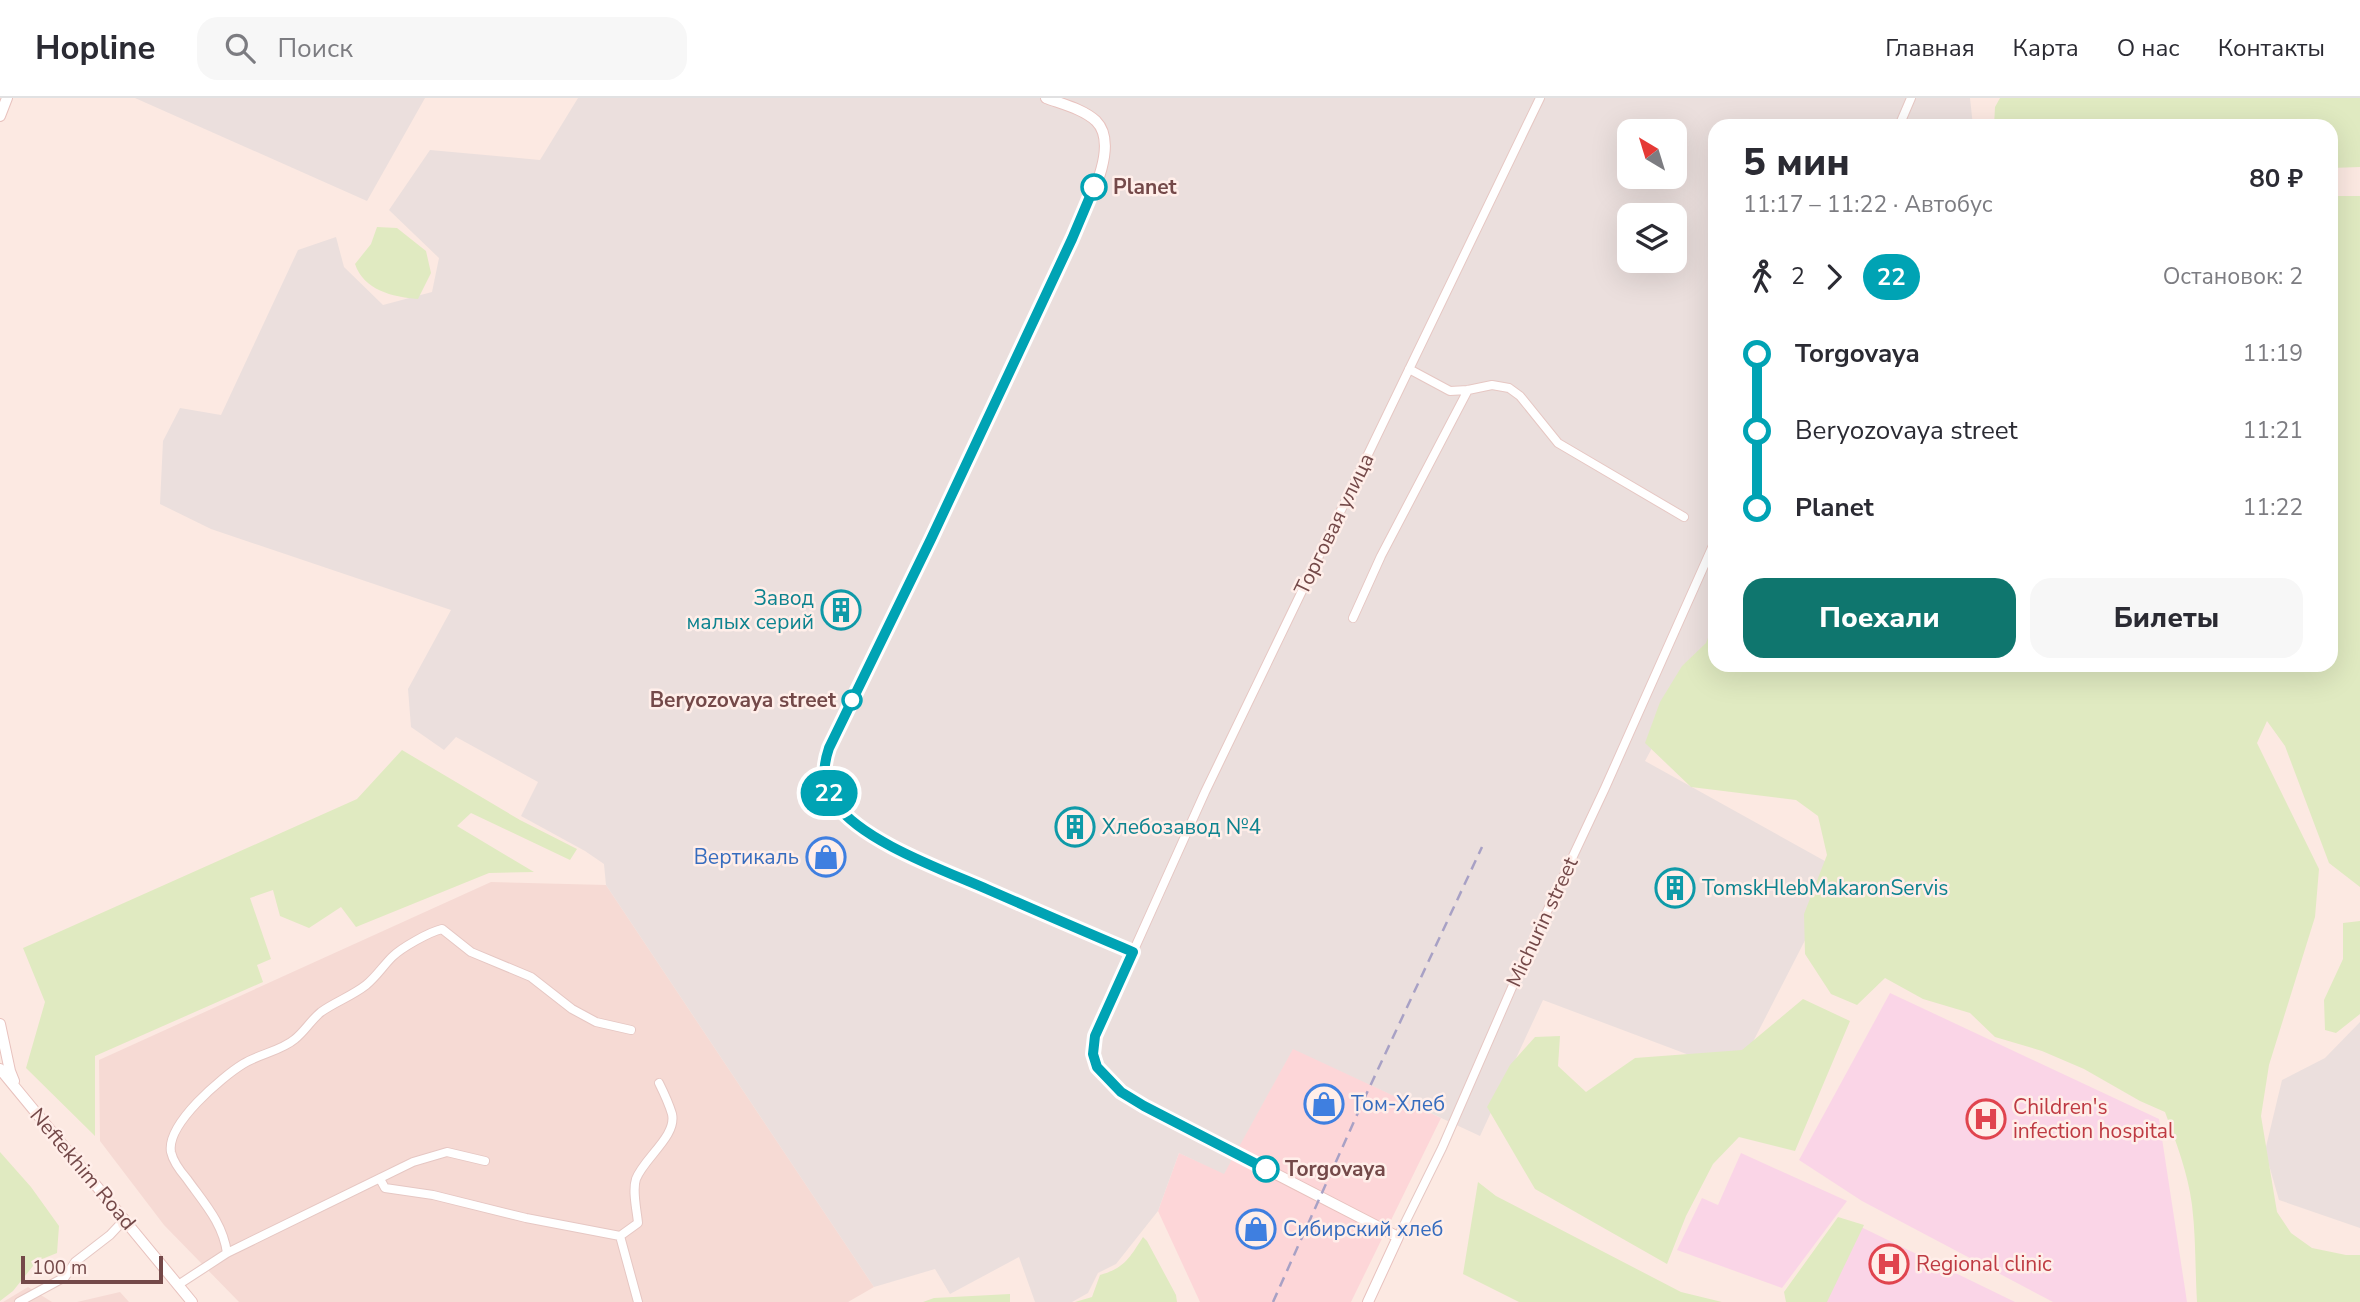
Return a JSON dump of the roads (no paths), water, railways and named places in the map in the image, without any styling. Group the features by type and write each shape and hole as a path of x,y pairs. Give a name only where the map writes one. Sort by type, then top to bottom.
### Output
{"street":[{"path":"0,116 7,98"},
{"path":"1046,98 1084,113 1096,121 1106,141 1104,160 1072,239 829,748 823,775 836,805 872,835 936,867 1133,952 1095,1036 1093,1054 1104,1077 1121,1092 1398,1237"},
{"name":"Торговая улица","path":"1133,952 1205,792 1540,98"},
{"path":"1902,119 1912,98"},
{"path":"1409,369 1450,391 1492,385 1509,388 1520,396 1558,443 1684,517"},
{"path":"1353,618 1381,556 1468,390"},
{"name":"Michurin street","path":"1368,1302 1442,1148 1520,969 1605,788 1708,557"},
{"path":"227,1253 225,1236 215,1217 181,1171 171,1151 173,1135 202,1098 221,1081 243,1064 297,1038 321,1012 355,994 405,947 442,929 471,952 531,977 572,1009 596,1022 631,1030"},
{"path":"0,1024 10,1071 20,1093"},
{"name":"Neftekhim Road","path":"0,1069 192,1302"},
{"path":"380,1179 385,1188 433,1195 526,1218 620,1236 638,1223 635,1182 645,1163 669,1134 673,1123 659,1083"},
{"path":"178,1285 227,1253 413,1162 447,1152 485,1161"},
{"path":"19,1302 65,1278 75,1262 110,1235 125,1219"},
{"path":"620,1236 638,1302"}],"railway":[{"path":"1273,1302 1482,847"}],"place":[{"name":"Planet","path":"1094,187"},
{"name":"Завод малых серий","path":"841,610"},
{"name":"Beryozovaya street","path":"852,700"},
{"name":"Хлебозавод №4","path":"1075,827"},
{"name":"Вертикаль","path":"826,857"},
{"name":"TomskHlebMakaronServis","path":"1675,888"},
{"name":"Том-Хлеб","path":"1324,1104"},
{"name":"Children's infection hospital","path":"1986,1119"},
{"name":"Torgovaya","path":"1266,1169"},
{"name":"Сибирский хлеб","path":"1256,1229"},
{"name":"Regional clinic","path":"1889,1264"}]}
